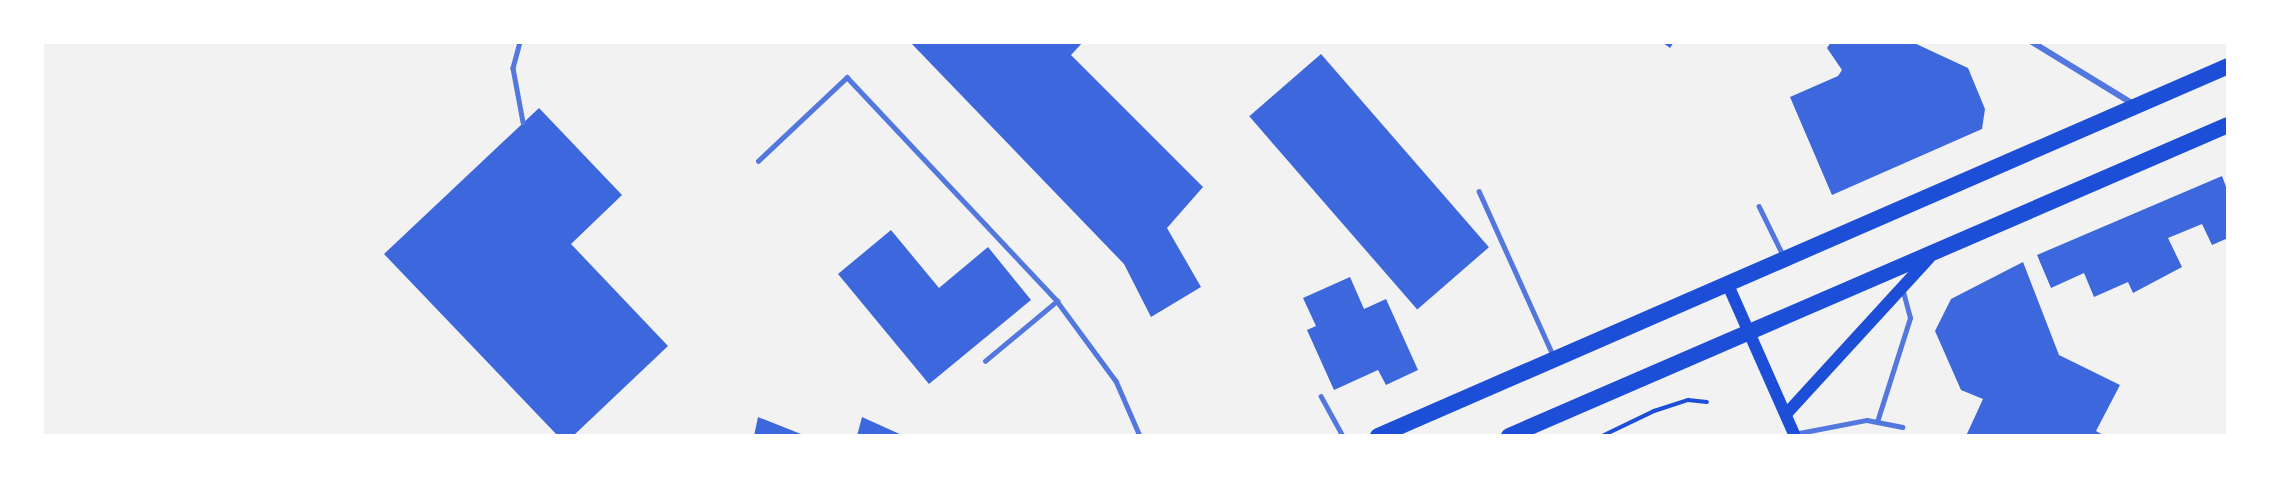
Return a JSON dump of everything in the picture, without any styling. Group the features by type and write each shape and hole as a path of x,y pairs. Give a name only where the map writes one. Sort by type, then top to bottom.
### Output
{"highway":[{"path":"1378,436 2228,66"},
{"path":"1509,436 2228,125"}],"main road":[{"path":"1788,412 1934,252"},
{"path":"1728,285 1788,412 1795,435"}],"street":[{"path":"2032,42 2042,44 2136,106"}],"lane":[{"path":"520,42 513,68 523,122"},
{"path":"758,161 847,77 1057,301 1116,381 1140,436"},
{"path":"1479,191 1555,359"},
{"path":"1759,206 1785,260"},
{"path":"1877,422 1910,318 1902,285"},
{"path":"985,361 1057,301"},
{"path":"1322,396 1343,436"},
{"path":"1795,435 1877,422 1902,427"}],"path":[{"path":"1602,436 1654,411 1689,400 1707,402"}],"building":[{"path":"910,42 1083,42 1071,55 1203,187 1167,228 1201,287 1151,317 1124,264"},
{"path":"1662,42 1674,42 1670,48"},
{"path":"1831,42 1912,42 1968,68 1985,109 1982,129 1832,195 1790,97 1838,76 1842,70 1827,48"},
{"path":"1321,54 1489,247 1417,310 1249,116"},
{"path":"539,108 622,195 571,244 668,346 573,436 558,436 384,254"},
{"path":"2222,176 2228,192 2228,238 2212,245 2202,224 2168,238 2182,267 2133,293 2128,282 2094,297 2084,273 2051,288 2037,255"},
{"path":"891,230 939,288 988,247 1031,300 929,384 838,274"},
{"path":"2023,262 2059,355 2120,385 2096,431 2105,436 1966,436 1983,399 1961,390 1935,331 1951,299"},
{"path":"1350,277 1364,309 1386,299 1418,370 1386,385 1378,370 1334,390 1307,330 1316,326 1303,298"},
{"path":"758,417 806,436 754,436"},
{"path":"862,417 904,436 857,436"}]}
